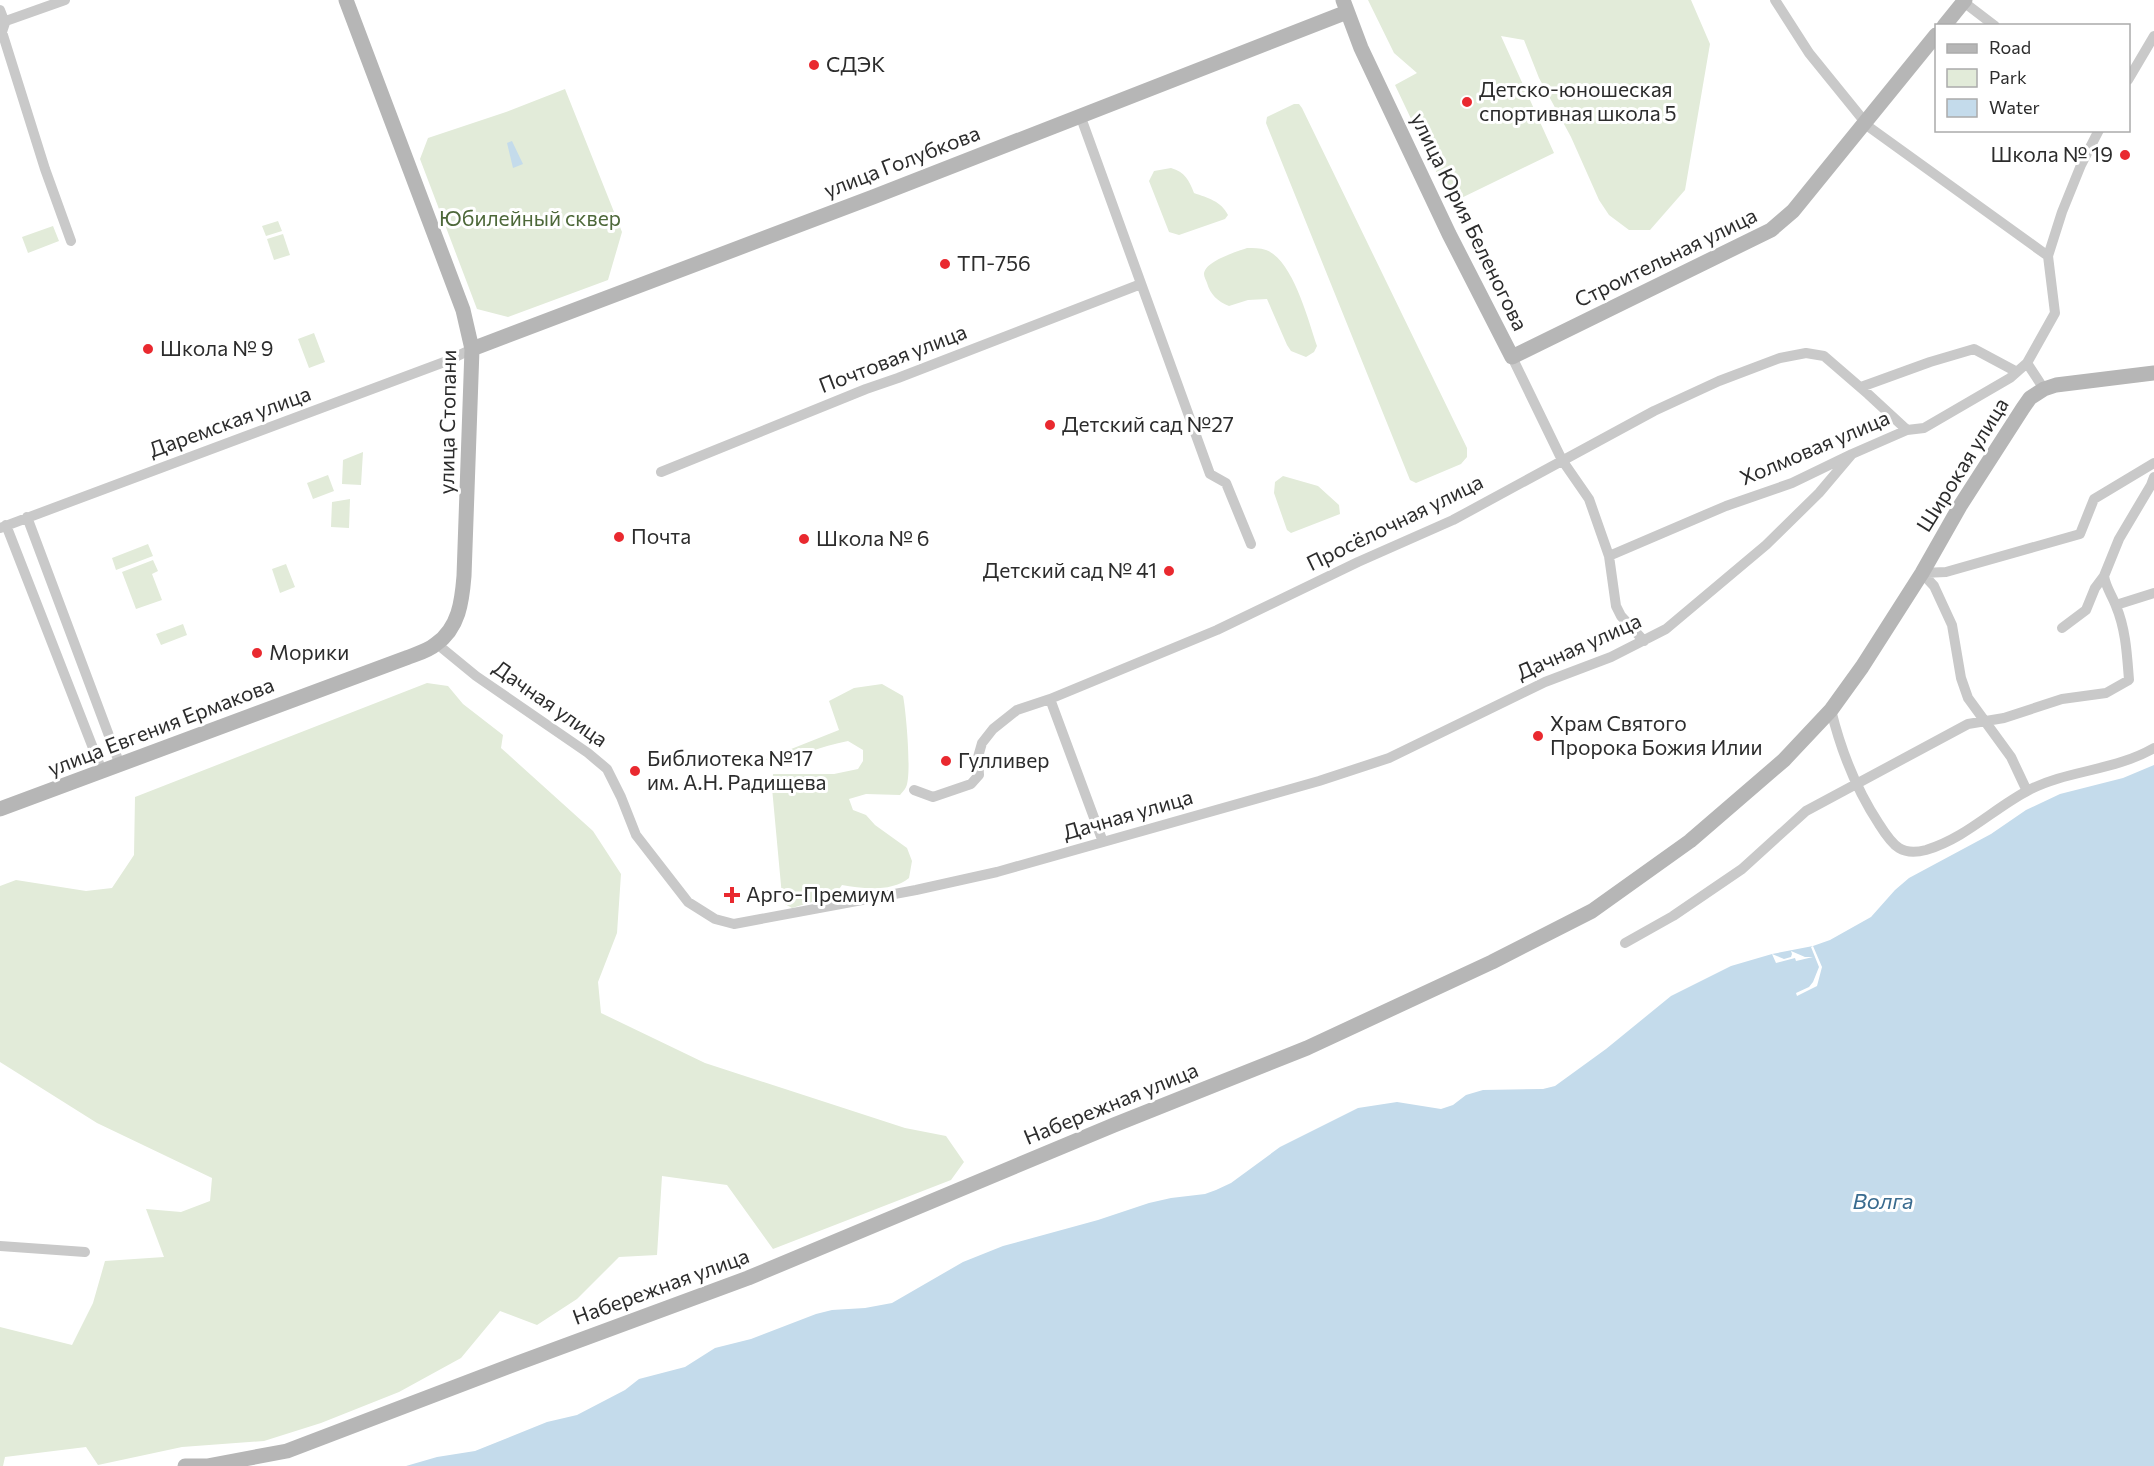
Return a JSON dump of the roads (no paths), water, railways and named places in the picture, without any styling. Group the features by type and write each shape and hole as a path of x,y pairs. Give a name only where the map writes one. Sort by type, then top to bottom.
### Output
{"street":[{"path":"2,23 65,0"},
{"name":"улица Стопани","path":"346,0 463,310 472,350 463,596 454,624 437,644"},
{"path":"1774,0 1809,53 1866,124 2048,256 2062,212 2081,165 2098,132"},
{"path":"1946,24 1963,1 1992,24"},
{"name":"улица Голубкова","path":"472,350 873,197 1345,6"},
{"name":"улица Юрия Беленогова","path":"1345,6 1361,48 1449,234 1562,460 1589,499 1609,556 1616,606 1621,616 1644,641"},
{"path":"0,9 2,32 45,169 71,241"},
{"name":"Строительная улица","path":"1512,357 1772,230 1793,211 1935,36"},
{"path":"2130,77 2154,36"},
{"path":"1080,115 1210,474 1226,483 1251,544"},
{"name":"Холмовая улица","path":"1609,556 1726,506 1791,483 1907,430 1924,428 2010,378 2027,363 2055,313 2048,256"},
{"name":"Почтовая улица","path":"661,472 866,388 898,378 1141,284"},
{"path":"1861,387 1974,349 2017,372"},
{"name":"Даремская улица","path":"3,527 472,350"},
{"name":"Просёлочная улица","path":"914,790 933,797 971,784 979,775 978,758 982,743 993,729 1017,710 1050,699 1217,630 1358,562 1453,520 1665,406 1719,381 1780,357 1806,353 1824,356 1907,430"},
{"path":"2027,363 2044,388 2154,373"},
{"name":"Широкая улица","path":"1922,573 1960,506 2023,408 2044,388"},
{"name":"Дачная улица","path":"437,644 458,663 588,753 607,769 636,835 688,902 715,919 734,924 997,872 1319,781 1389,758 1545,682 1611,657 1666,629 1766,545 1820,494 1852,454"},
{"path":"1922,573 1946,572 2080,534 2094,499 2154,463"},
{"path":"2062,628 2086,610 2119,540 2154,477"},
{"path":"27,518 120,765"},
{"path":"3,527 102,771"},
{"path":"1922,573 1934,586 1952,625 1968,698 2011,757 2027,791"},
{"name":"Набережная улица","path":"185,1466 207,1466 287,1451 748,1278 1114,1125 1307,1048 1492,962 1592,911 1690,841 1784,760 1831,711 1922,573"},
{"path":"1625,943 1673,916 1742,869 1806,811 1968,724 2004,718 2062,699 2106,693 2128,680 2127,642 2116,605 2106,588 2104,576"},
{"path":"2116,605 2154,593"},
{"name":"улица Евгения Ермакова","path":"0,809 395,662 437,644"},
{"path":"1050,699 1103,842"},
{"path":"1831,711 1838,740 1867,806 1886,835 1899,848 1910,852 1924,851 1944,843 1979,824 2027,791 2057,778 2114,765 2154,748"},
{"path":"0,1246 86,1252"}],"water":[{"path":"512,141 523,164 513,168 507,143"},
{"name":"Волга","path":"2154,765 2154,1466 406,1466 437,1457 475,1451 547,1422 577,1415 625,1390 639,1379 685,1367 715,1348 751,1339 816,1314 892,1303 963,1262 1003,1246 1098,1220 1149,1203 1205,1194 1216,1190 1231,1183 1280,1147 1358,1108 1397,1102 1441,1109 1453,1105 1466,1095 1483,1090 1543,1089 1555,1086 1606,1049 1671,996 1731,966 1830,940 1871,917 1909,878 1991,834 2026,810 2060,794 2123,778"}],"place":[{"name":"СДЭК","path":"814,65"},
{"name":"Детско-юношеская спортивная школа 5","path":"1467,102"},
{"name":"Школа № 19","path":"2125,155"},
{"name":"ТП-756","path":"945,264"},
{"name":"Школа № 9","path":"148,349"},
{"name":"Детский сад №27","path":"1050,425"},
{"name":"Почта","path":"619,537"},
{"name":"Школа № 6","path":"804,539"},
{"name":"Детский сад № 41","path":"1169,571"},
{"name":"Морики","path":"257,653"},
{"name":"Храм Святого Пророка Божия Илии","path":"1538,736"},
{"name":"Гулливер","path":"946,761"},
{"name":"Библиотека №17 им. А.Н. Радищева","path":"635,771"},
{"name":"Арго-Премиум","path":"732,895"}],"park label":[{"name":"Юбилейный сквер","path":"530,219"}]}
